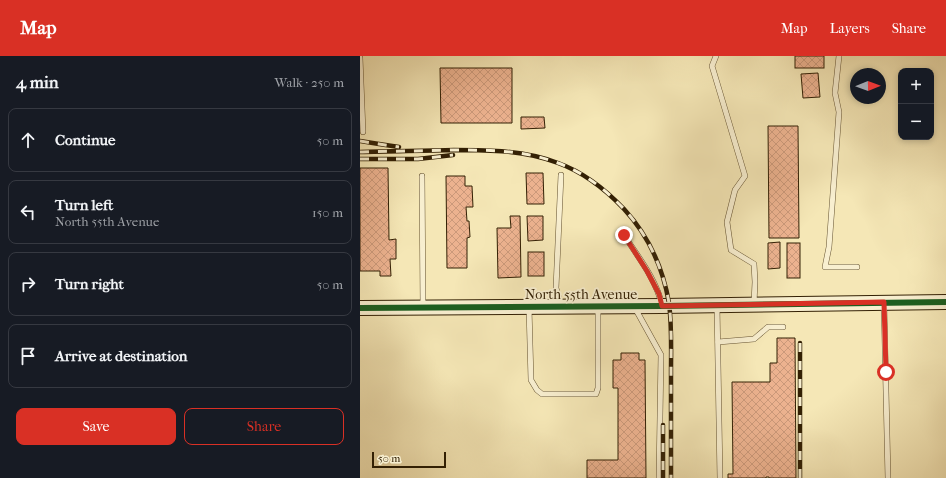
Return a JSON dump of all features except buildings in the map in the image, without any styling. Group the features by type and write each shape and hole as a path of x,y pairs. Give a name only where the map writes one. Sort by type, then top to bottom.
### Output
{"street":[{"name":"North 55th Avenue","path":"360,308 946,302"}],"lane":[{"path":"716,56 712,66 745,176 735,190 727,222 731,250 754,264 756,282 754,304"},
{"path":"839,56 835,92 839,120 829,247 825,267 857,267"},
{"path":"360,58 363,132"},
{"path":"422,176 423,308"},
{"path":"561,176 556,288 562,306"},
{"path":"624,235 647,271 659,294 662,306"},
{"path":"884,302 888,478"},
{"path":"717,305 720,478"},
{"path":"529,307 531,380 537,390 542,394 596,394 598,388 598,306"},
{"path":"634,306 661,355 659,478"},
{"path":"718,342 754,339 768,327 783,327"}],"railway":[{"path":"360,141 399,147"},
{"path":"360,152 480,150 532,155 558,163 585,176 624,209 633,219 653,253 663,277 669,303 671,320 671,478"},
{"path":"360,159 418,159 453,155"},
{"path":"800,343 800,478"},
{"path":"663,425 663,478"}],"cycle path":[{"path":"360,308 946,302"}],"route":[{"path":"624,235 647,271 659,294 662,306 884,302 886,372"}]}
